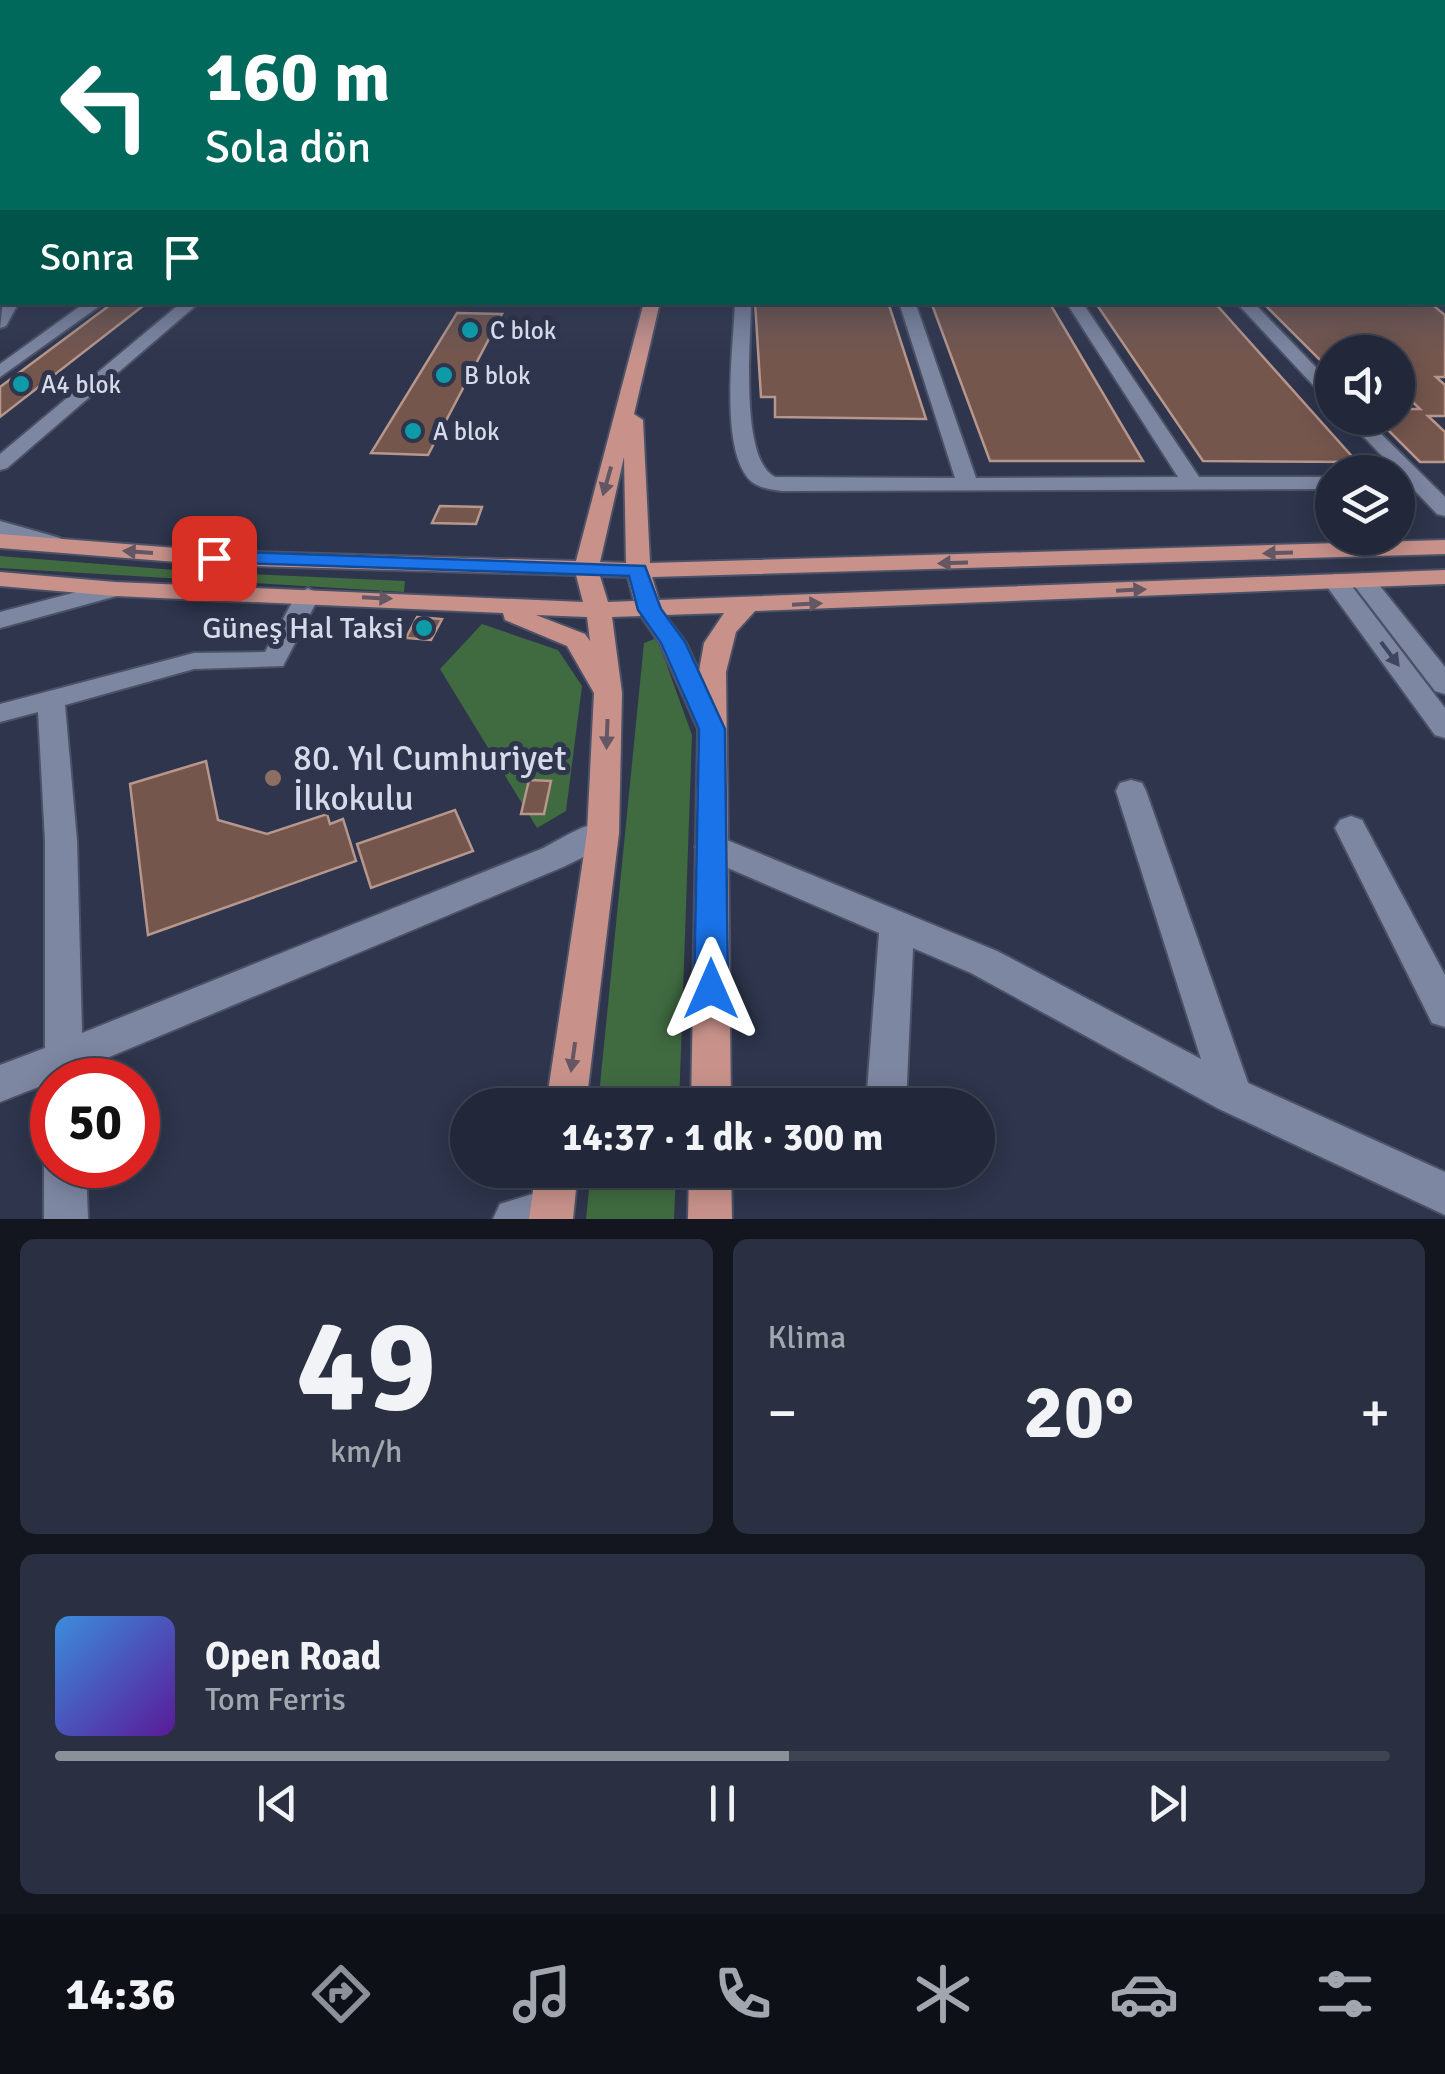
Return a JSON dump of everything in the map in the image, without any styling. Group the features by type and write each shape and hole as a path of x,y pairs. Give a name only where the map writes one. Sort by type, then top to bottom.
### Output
{"main road":[{"path":"568,1088 603,833 608,693 597,610 586,569 588,544 632,394 651,305"},
{"path":"632,394 638,570 650,610 673,642 712,729"},
{"path":"0,541 214,558 638,570 1445,548"},
{"path":"0,579 115,589 650,610 1445,577"},
{"path":"476,603 557,629 576,640 608,693"},
{"path":"711,1088 712,729 718,640 726,620 746,607"},
{"path":"710,1188 710,1219"}],"street":[{"path":"0,372 92,305"},
{"path":"0,464 188,305"},
{"path":"743,305 744,450 756,474 782,485 1315,483"},
{"path":"908,305 968,483"},
{"path":"1076,305 1193,484"},
{"path":"1247,305 1315,376"},
{"path":"1369,435 1385,455"},
{"path":"1415,483 1445,482"},
{"path":"1415,488 1445,510"},
{"path":"0,528 69,547"},
{"path":"1362,580 1441,707"},
{"path":"1334,581 1441,707"},
{"path":"0,620 115,589"},
{"path":"0,714 194,662 274,660 308,595"},
{"path":"51,701 60,841 64,1058"},
{"path":"1131,791 1233,1096"},
{"path":"1350,828 1445,1010"},
{"path":"87,1058 603,833"},
{"path":"711,847 984,962 1233,1096 1445,1194"},
{"path":"887,1088 897,926"},
{"path":"0,1084 30,1076"},
{"path":"65,1188 66,1219"}],"green space":[{"path":"0,556 200,572 405,581 404,592 0,568"},
{"path":"482,624 558,650 582,686 566,811 537,828 440,669"},
{"path":"657,638 692,735 680,1088 600,1088 644,643"},
{"path":"589,1188 675,1188 674,1219 586,1219"}],"building":[{"path":"110,305 144,305 0,417 0,387"},
{"path":"755,305 889,305 926,419 775,417 775,397 761,397"},
{"path":"932,305 1051,305 1143,461 990,461"},
{"path":"1097,305 1217,305 1315,415 1315,435 1333,435 1351,455 1315,455 1315,462 1203,461"},
{"path":"1265,305 1433,305 1445,315 1445,377 1436,377 1445,385 1445,416 1428,416 1445,432 1445,462 1420,462 1393,435 1415,435 1415,409 1420,409 1415,404 1415,335 1315,335 1315,355"},
{"path":"457,313 502,314 428,455 371,453"},
{"path":"440,506 482,507 476,524 432,523"},
{"name":"Güneş Hal Taksi","path":"417,617 442,619 431,640 406,638"},
{"path":"206,761 218,820 267,834 327,814 330,824 343,819 356,861 148,935 130,784"},
{"path":"529,780 551,781 544,814 521,814"},
{"path":"455,810 473,851 371,888 357,844"}],"place":[{"name":"C blok","path":"470,330"},
{"name":"B blok","path":"444,375"},
{"name":"A4 blok","path":"21,384"},
{"name":"A blok","path":"413,431"},
{"name":"Güneş Hal Taksi","path":"424,628"},
{"name":"80. Yıl Cumhuriyet İlkokulu","path":"273,778"}],"route":[{"path":"214,558 638,570 650,610 673,642 712,729 711,989"}]}
